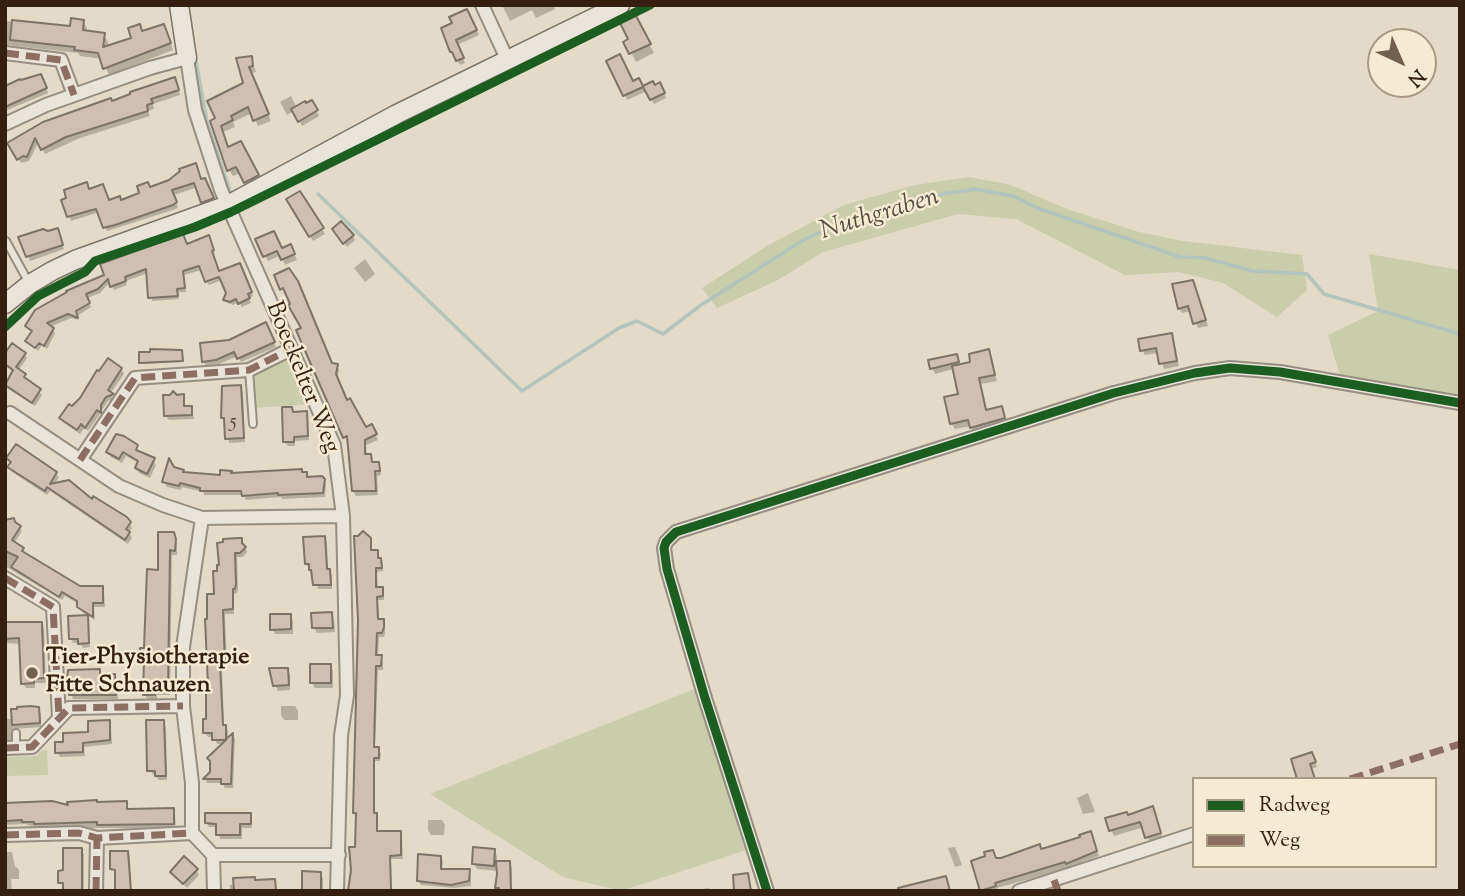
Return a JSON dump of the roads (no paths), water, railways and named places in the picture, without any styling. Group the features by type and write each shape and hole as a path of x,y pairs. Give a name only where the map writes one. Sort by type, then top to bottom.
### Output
{"street":[{"name":"Boeckelter Weg","path":"179,5 195,110 228,205 334,445 343,516 347,695 341,736 337,891"},
{"path":"482,5 507,59"},
{"path":"5,304 30,284 75,260 228,205 397,114 620,5"},
{"path":"5,53 61,60 74,94"},
{"path":"5,124 74,94 187,58"},
{"path":"80,460 135,378 249,370 290,349"},
{"path":"767,891 667,569 664,548 666,542 676,533 1114,393 1195,373 1230,368 1280,372 1460,403"},
{"path":"7,411 120,486 202,518 343,516"},
{"path":"202,518 183,647 183,706 192,783 192,833 213,855 214,891"},
{"path":"5,578 53,607 59,717"},
{"path":"11,748 32,747 69,708 183,706"},
{"path":"5,835 79,833 97,838 192,833"},
{"path":"1019,891 1192,835"},
{"path":"96,891 97,838"},
{"path":"213,855 339,855"}],"lane":[{"path":"6,241 30,284"},
{"path":"249,370 253,424"},
{"path":"11,748 16,733"}],"waterway":[{"name":"Nuthgraben","path":"188,5 194,48"},
{"name":"Nuthgraben","path":"195,56 207,122 230,191"},
{"name":"Nuthgraben","path":"318,194 522,391 619,328 637,321 663,334 701,305 805,239 849,220 943,194 975,189 1013,196 1040,209 1180,257 1205,258 1253,271 1307,274 1324,294 1460,334"}],"place":[{"name":"Tier-Physiotherapie Fitte Schnauzen","path":"32,673"}]}
